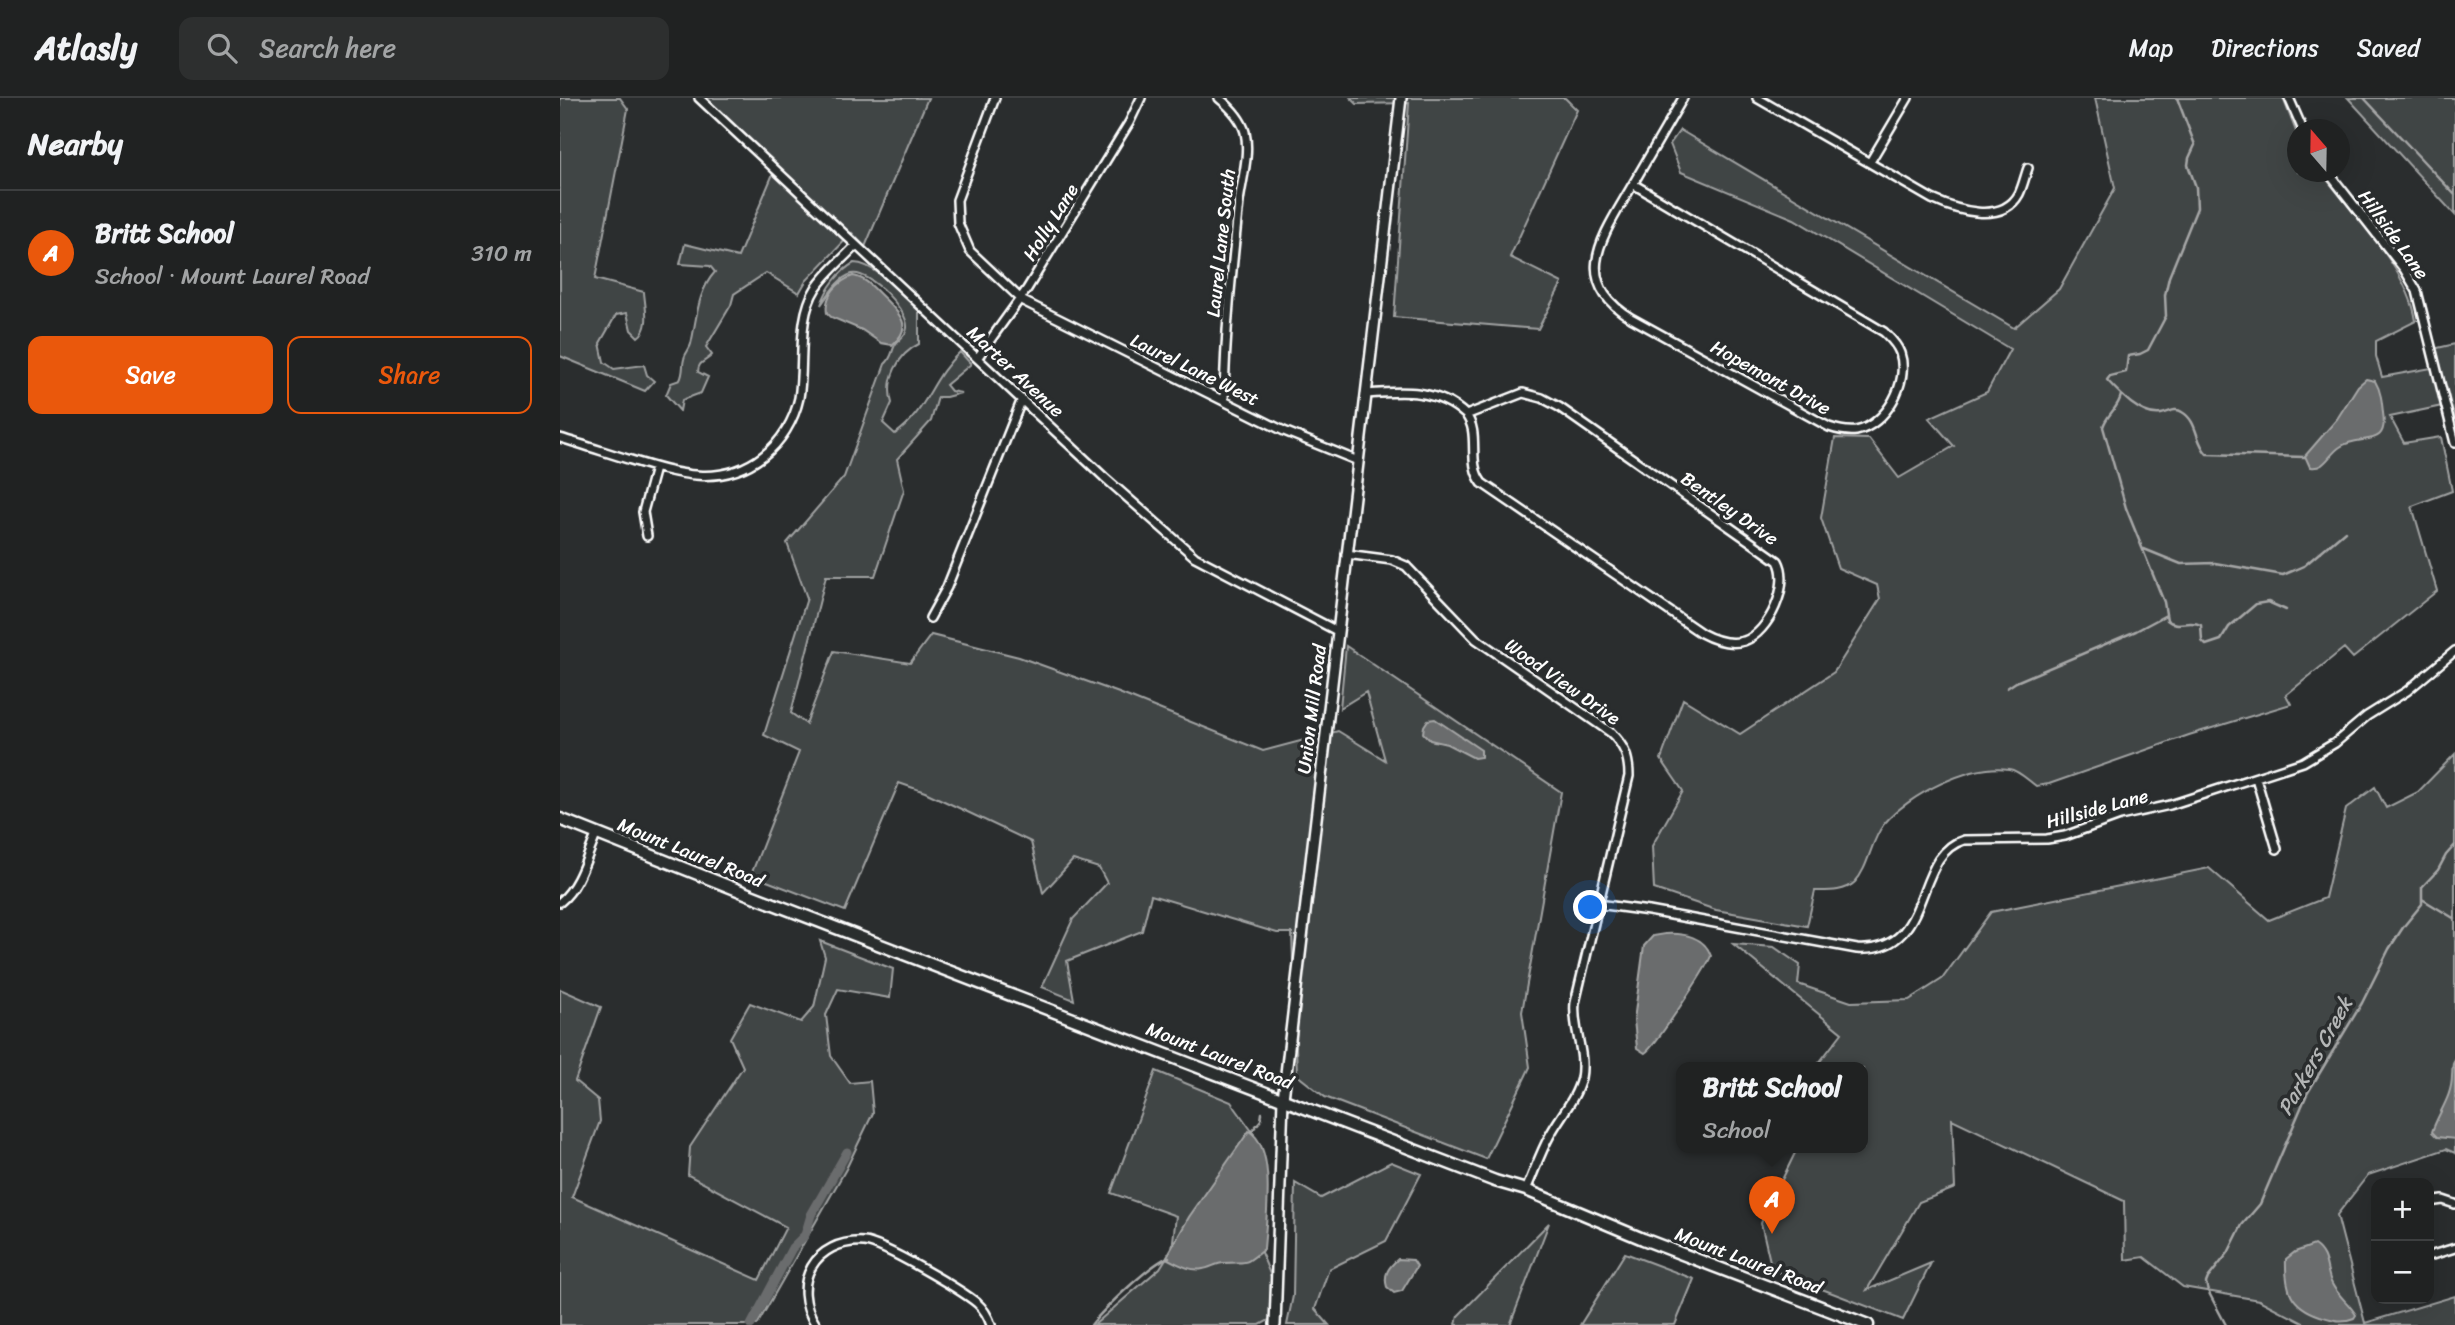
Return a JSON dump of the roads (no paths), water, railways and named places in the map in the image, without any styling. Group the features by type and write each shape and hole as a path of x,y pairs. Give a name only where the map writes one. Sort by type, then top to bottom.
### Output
{"main road":[{"name":"Mount Laurel Road","path":"560,819 1495,1181 1526,1190 1643,1239 1868,1325"}],"street":[{"name":"Marter Avenue","path":"699,98 1104,477 1195,557 1338,631"},
{"name":"Laurel Lane West","path":"995,98 957,200 958,223 970,251 1020,298 1299,438 1358,461"},
{"name":"Holly Lane","path":"978,357 1020,298 1122,135 1141,98"},
{"name":"Laurel Lane South","path":"1219,98 1236,113 1240,121 1245,133 1246,154 1225,344 1224,400"},
{"name":"Union Mill Road","path":"1275,1325 1283,1099 1401,98"},
{"name":"Hopemont Drive","path":"1633,184 1884,332 1894,342 1902,367 1896,394 1880,418 1856,430 1842,431 1829,427 1631,317 1608,302 1601,291 1596,278 1597,253 1602,240 1633,184 1683,98"},
{"path":"1757,98 1944,204 1967,212 1979,213 2010,205 2018,195 2028,168"},
{"path":"1870,162 1908,98"},
{"path":"2289,98 2298,119"},
{"name":"Hillside Lane","path":"2336,182 2404,269 2417,290 2455,443"},
{"path":"560,438 655,468 691,476 712,477 751,465 775,446 796,409 811,297 828,274 856,245"},
{"path":"1366,394 1400,391 1431,394 1445,399 1466,415"},
{"name":"Bentley Drive","path":"1523,393 1542,398 1559,407 1778,561 1784,574 1782,590 1768,620 1757,633 1745,641 1730,642 1707,637 1487,488 1474,470 1473,425 1466,415 1523,393"},
{"path":"930,618 947,587 1022,399"},
{"path":"647,536 643,512 655,468"},
{"name":"Wood View Drive","path":"1346,554 1392,560 1406,566 1476,639 1598,723 1622,744 1628,759 1629,776 1574,1011 1582,1060 1581,1079 1573,1098 1549,1137 1526,1190"},
{"name":"Hillside Lane","path":"1598,904 1857,949 1876,948 1895,940 1906,930 1937,864 1950,848 1960,841 2056,838 2120,816 2170,805 2256,778 2316,755 2367,716 2407,691 2455,651"},
{"path":"2256,778 2277,849"},
{"path":"560,902 576,881 597,833"},
{"path":"2434,1201 2443,1200 2455,1204"},
{"path":"816,1325 808,1312 803,1294 811,1267 817,1259 834,1248 863,1242 891,1252 969,1297 983,1309 991,1325"},
{"path":"2434,1254 2455,1248"}],"waterway":[{"path":"2177,98 2195,145 2188,165 2196,187 2197,208 2169,277 2165,295 2166,316 2148,350 2128,356 2126,372 2110,376 2107,380 2131,403 2146,412 2182,412 2194,426 2200,444 2207,454 2305,457"},
{"name":"Parkers Creek","path":"2364,98 2455,195"},
{"path":"2121,395 2103,427 2126,508 2164,602 2167,620 2175,624 2201,625 2202,641 2206,645 2221,640 2229,627 2256,604 2268,602 2286,610"},
{"path":"2144,549 2181,564 2215,563 2283,575 2304,566 2345,531"},
{"path":"2007,688 2166,615"},
{"name":"Parkers Creek","path":"2226,1325 2208,1291 2208,1278 2228,1253 2242,1225 2260,1204 2307,1094 2362,1003 2389,949 2422,904 2422,887 2455,845"},
{"path":"2422,899 2455,919"},
{"path":"1251,1132 1261,1120 1262,1113"},
{"path":"751,1325 792,1248 805,1235 811,1215 847,1152"},
{"path":"1091,1325 1140,1277 1169,1257"}],"place":[{"name":"Britt School","path":"1772,1234"}]}
